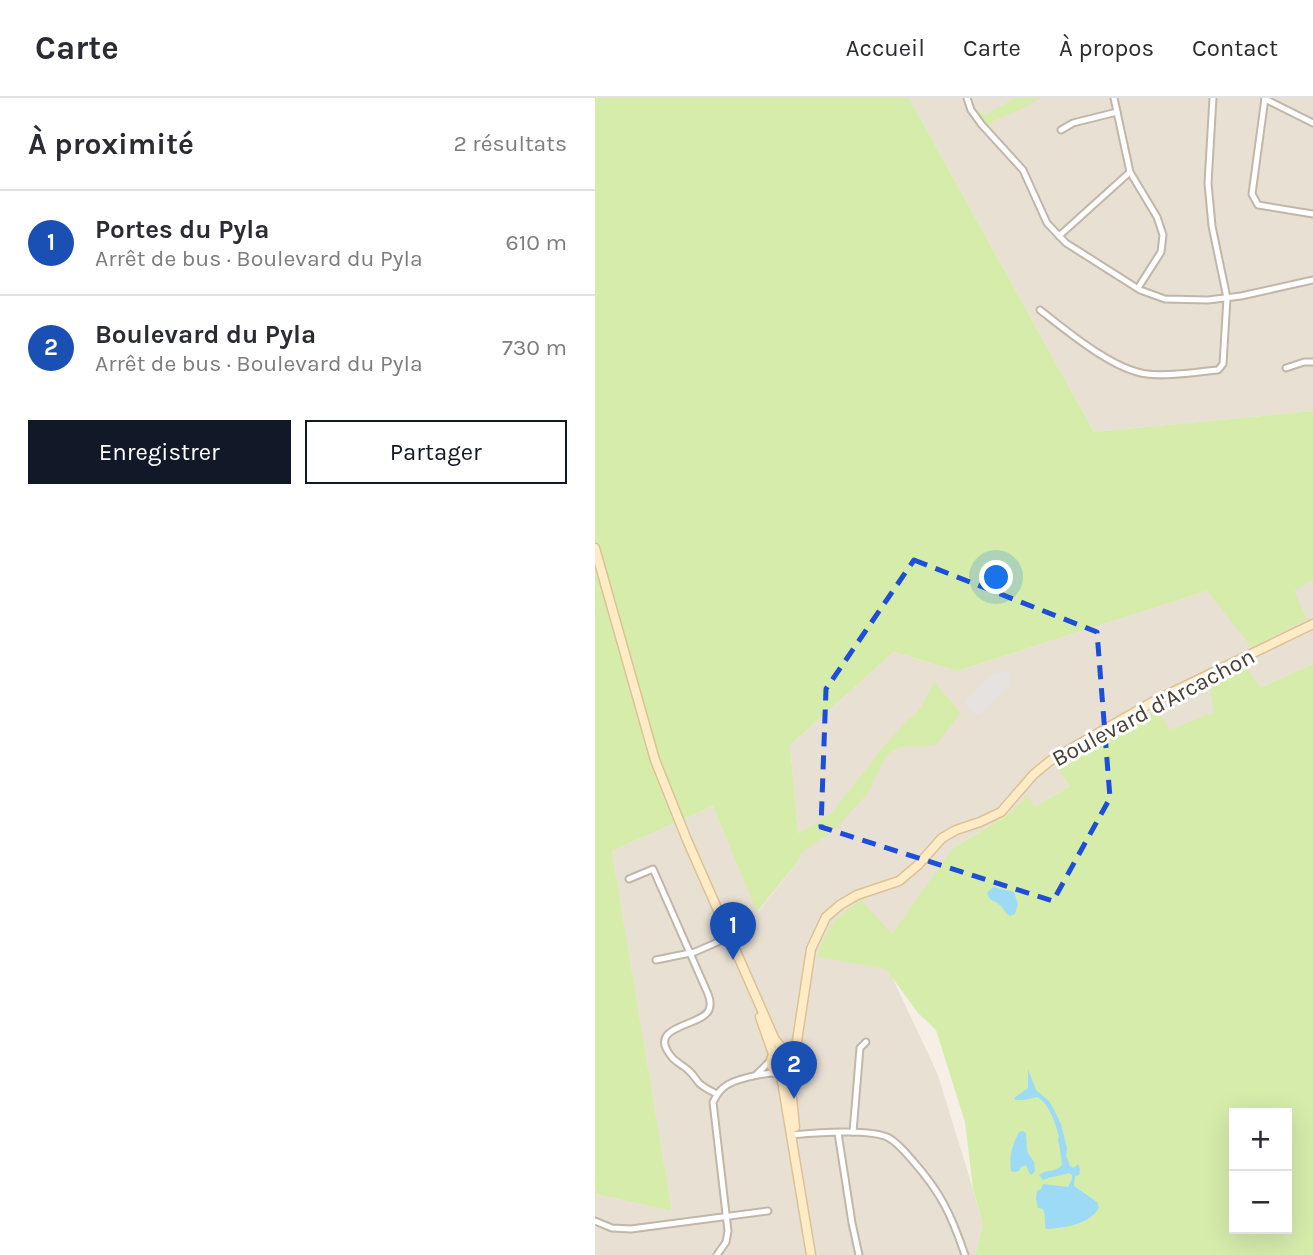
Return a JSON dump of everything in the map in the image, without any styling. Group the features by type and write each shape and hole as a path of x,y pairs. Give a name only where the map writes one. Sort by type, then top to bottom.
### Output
{"main road":[{"path":"595,548 655,760 687,840 775,1040 795,1054 797,1061 790,1080 794,1135"},
{"name":"Boulevard d'Arcachon","path":"795,1054 811,949 826,917 840,905 857,895 899,881 909,874 942,838 1001,812 1034,774 1050,761 1156,700 1313,624"},
{"path":"730,940 771,1046 771,1066 779,1074 794,1135 811,1255"},
{"path":"771,1058 795,1042 799,1035"},
{"path":"779,1074 787,1075 793,1072"}],"street":[{"path":"967,98 971,110 982,125 1023,170 1047,223 1066,243 1137,288 1165,299 1208,300 1313,280"},
{"path":"1114,98 1130,172 1157,217 1163,235 1161,252 1137,288"},
{"path":"1040,310 1121,367 1158,374 1218,370 1223,364 1227,298 1212,226 1208,183 1213,98"},
{"path":"1313,123 1265,99 1252,194 1258,205 1313,214"},
{"path":"1061,130 1073,123 1118,112"},
{"path":"1059,236 1130,172"},
{"path":"1286,368 1313,362"},
{"path":"629,879 653,869 708,994 709,1010 702,1017 671,1030 666,1044 672,1058 690,1071 701,1085 717,1094"},
{"path":"656,960 690,953 730,940"},
{"path":"853,1132 860,1048 866,1042"},
{"path":"750,1078 761,1071 771,1058"},
{"path":"717,1255 727,1239 727,1217 713,1102 728,1084 770,1073 779,1074"},
{"path":"794,1135 853,1132 886,1137 895,1142 934,1186 947,1207 965,1255"},
{"path":"838,1133 859,1255"},
{"path":"595,1221 612,1228 631,1229 768,1211"}],"highlighted area":[{"path":"914,560 1097,632 1110,798 1053,901 821,827 826,689"}],"shaded area":[{"path":"909,98 1313,98 1313,411 1094,432"},
{"path":"1313,580 1313,664 1261,687 1245,667 1215,712 1170,731 1158,709 1059,769 1070,786 1034,807 1027,797 1006,816 953,848 885,962 938,1075 983,1225 975,1255 595,1255 595,1194 672,1211 612,851 713,806 758,912 800,859 790,745 894,652 957,671 1207,591 1293,591"},
{"path":"1008,672 1010,686 979,715 970,710 965,701 992,675"}],"green space":[{"path":"595,98 909,98 1094,432 1313,411 1313,580 1294,591 1307,619 1252,648 1207,591 957,671 894,652 790,745 798,834 832,813 879,752 916,713 934,682 961,713 936,745 899,747 887,755 868,793 835,829 800,854 800,859 757,912 713,806 612,851 672,1211 595,1194"},
{"path":"1015,98 1042,98 993,121 989,127 977,111 985,115"},
{"path":"1313,664 1313,1255 975,1255 983,1225 973,1188 965,1122 936,1030 918,1013 886,969 817,957 824,939 838,918 861,900 892,934 953,848 1006,816 1028,796 1034,807 1070,786 1059,770 1158,709 1170,730 1214,712 1209,685 1245,666 1261,687"}],"water":[{"path":"993,887 1014,892 1018,904 1015,914 1010,916 990,898 987,893"},
{"path":"1028,1069 1036,1090 1050,1102 1061,1124 1070,1166 1074,1168 1078,1164 1080,1169 1079,1175 1075,1176 1074,1186 1097,1202 1099,1208 1089,1218 1061,1228 1046,1229 1044,1211 1038,1208 1037,1191 1043,1184 1068,1187 1072,1175 1069,1173 1043,1180 1039,1175 1062,1165 1058,1132 1045,1104 1037,1097 1024,1100 1014,1098 1028,1088"},
{"path":"1022,1131 1026,1133 1027,1151 1034,1162 1035,1171 1032,1175 1026,1165 1019,1171 1011,1171 1013,1146"}],"place":[{"name":"Portes du Pyla","path":"733,960"},
{"name":"Boulevard du Pyla","path":"794,1099"}]}
